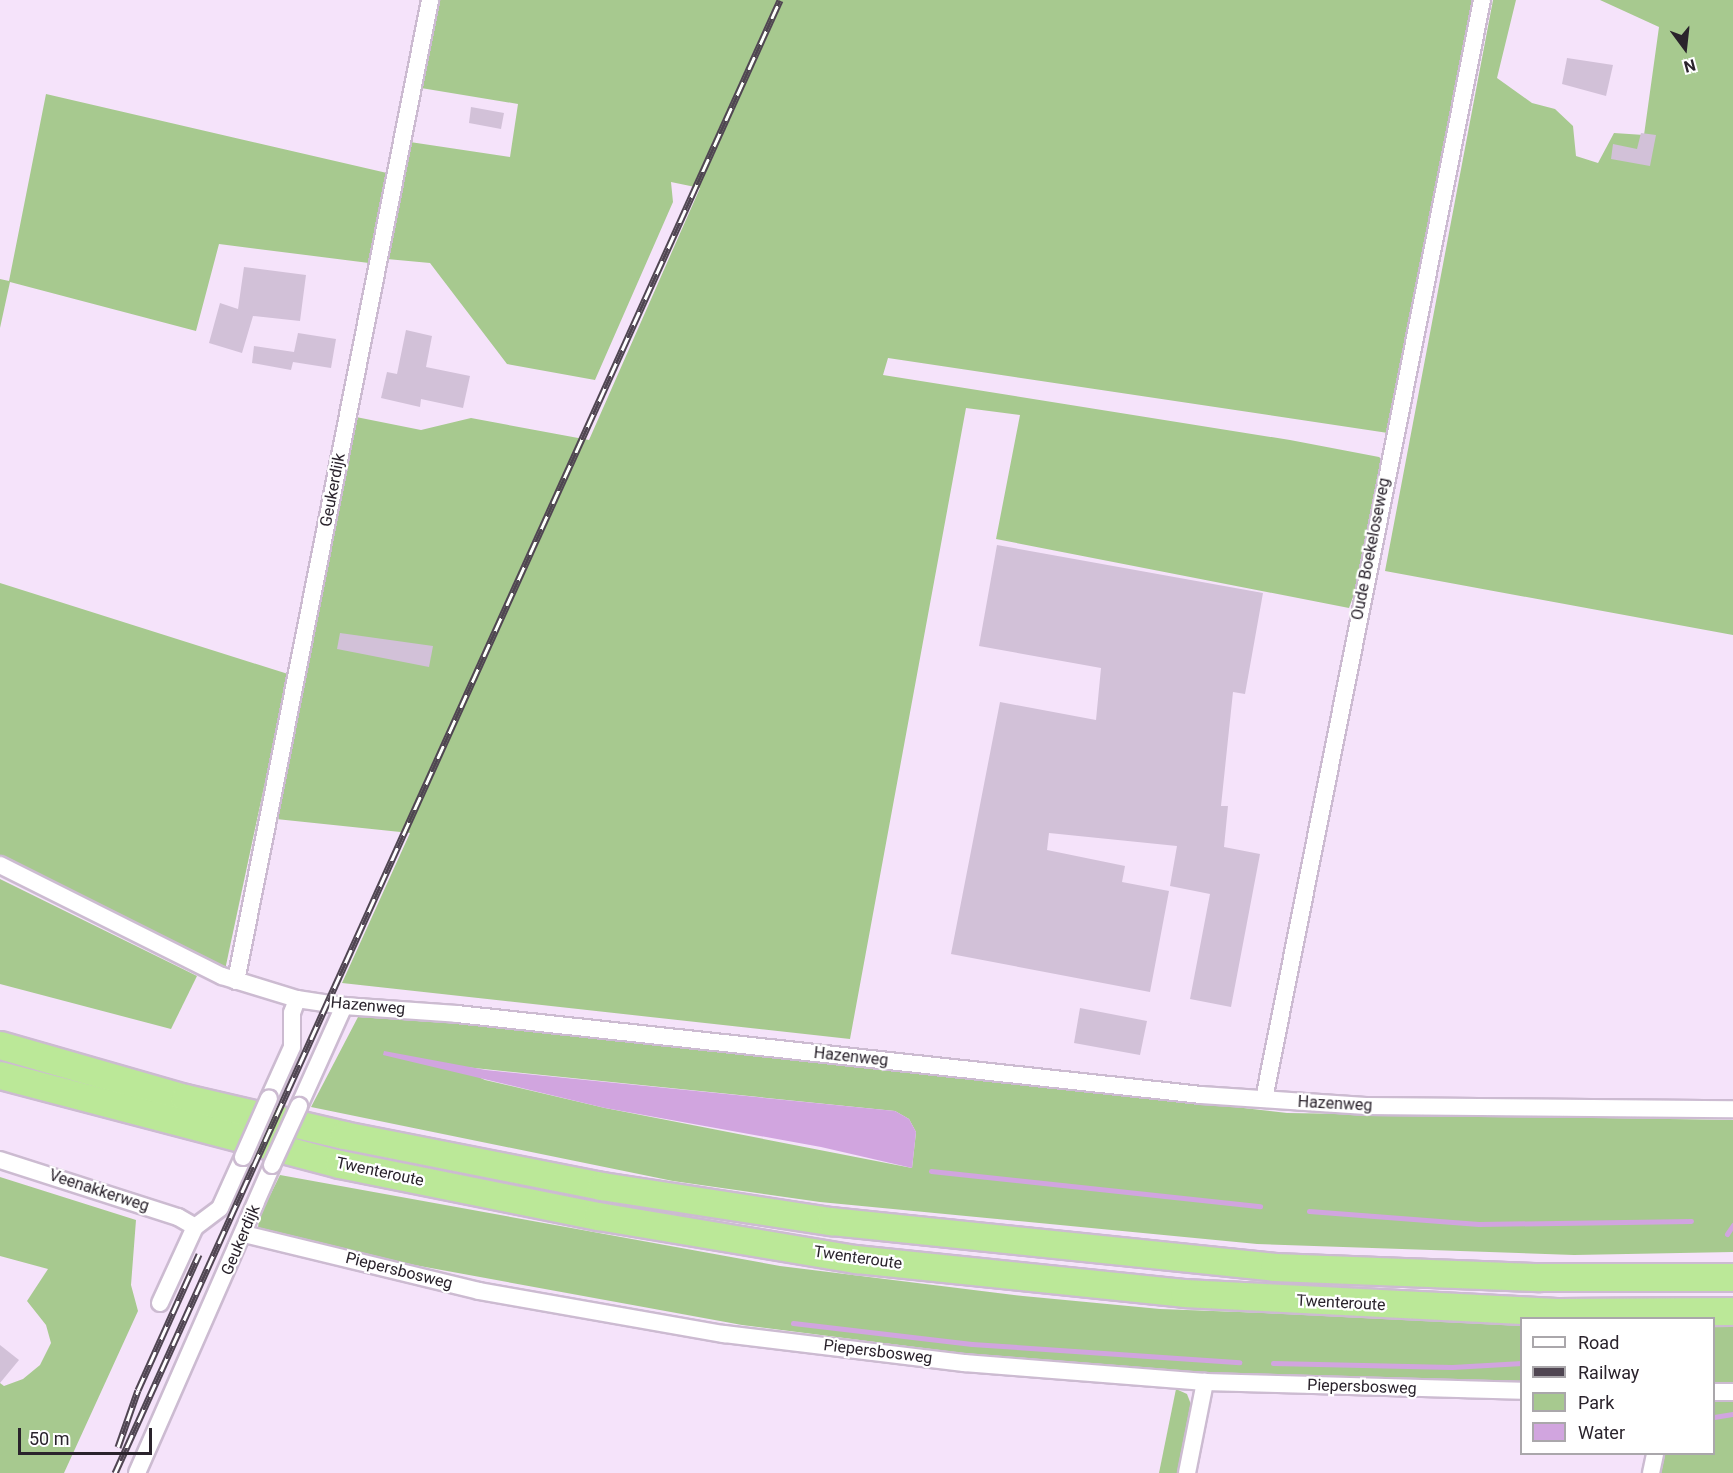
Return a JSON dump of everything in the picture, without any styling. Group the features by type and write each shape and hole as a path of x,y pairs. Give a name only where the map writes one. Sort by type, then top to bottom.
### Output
{"highway":[{"name":"Twenteroute","path":"0,1045 185,1098 344,1135 684,1200 1074,1249 1274,1267 1540,1277 1733,1278"},
{"name":"Twenteroute","path":"0,1075 339,1164 598,1216 856,1259 1184,1293 1557,1312 1733,1311"},
{"path":"1540,1277 1733,1259"}],"street":[{"name":"Geukerdijk","path":"236,981 430,0"},
{"name":"Oude Boekeloseweg","path":"1264,1099 1482,0"},
{"name":"Hazenweg","path":"0,865 236,981 297,999 344,1006 457,1014 1264,1099 1366,1106 1733,1109"},
{"name":"Geukerdijk","path":"160,1303 195,1227 220,1208 243,1157 292,1047 292,1013 297,999"},
{"name":"Geukerdijk","path":"137,1473 344,1006"},
{"name":"Veenakkerweg","path":"0,1160 178,1217 195,1227"},
{"name":"Piepersbosweg","path":"244,1234 479,1291 724,1334 964,1363 1205,1382 1520,1391"},
{"path":"1187,1473 1205,1382"},
{"path":"1715,1392 1733,1392"},
{"path":"1651,1473 1655,1455"}],"green space":[{"path":"438,0 1473,0 1388,433 888,358 883,375 1290,440 1379,457 1384,461 1361,575 1349,608 996,539 1020,415 966,408 850,1039 342,983 410,833 276,819 356,417 421,430 471,418 589,440 700,188 671,182 673,202 595,380 507,364 430,263 387,259 410,142 510,157 518,104 421,88"},
{"path":"1493,0 1516,0 1497,78 1532,103 1555,109 1573,126 1576,156 1598,163 1614,133 1644,135 1659,27 1600,0 1733,0 1733,635 1385,571"},
{"path":"46,94 387,173 369,263 219,244 196,331 10,282 0,328 0,279 9,281"},
{"path":"0,583 288,674 225,970 0,859"},
{"path":"0,879 197,976 171,1029 0,984"},
{"path":"358,1017 579,1032 1287,1113 1733,1120 1733,1252 1574,1255 1257,1244 820,1202 673,1181 311,1107","holes":["455,1066 895,1111 909,1119 916,1132 912,1168 605,1108 485,1080"]},
{"path":"280,1175 780,1266 1023,1296 1160,1309 1520,1323 1520,1383 1245,1376 962,1353 742,1325 327,1249 265,1234 258,1228 259,1218"},
{"path":"0,1177 136,1220 131,1285 138,1311 64,1473 0,1473 0,1383 4,1386 23,1379 40,1365 51,1343 46,1325 27,1301 48,1269 0,1256"},
{"path":"1715,1324 1733,1324 1733,1385 1715,1385"},
{"path":"1176,1389 1187,1394 1192,1407 1179,1473 1159,1473"},
{"path":"1733,1395 1733,1473 1661,1473 1665,1455 1715,1455 1715,1396"}],"water":[{"path":"384,1051 486,1070 895,1111 909,1119 916,1132 912,1168 821,1147 605,1108 383,1055"}],"building":[{"path":"1567,58 1613,65 1606,96 1562,84"},
{"path":"471,107 504,113 501,129 469,123"},
{"path":"1641,133 1656,135 1650,166 1611,159 1613,144 1637,149"},
{"path":"244,267 306,275 300,321 253,316 242,353 209,343 220,303 238,309"},
{"path":"406,330 432,336 426,367 470,376 463,408 421,399 420,407 381,398 387,372 397,374"},
{"path":"298,333 336,339 331,368 293,362 291,370 252,363 254,346 294,352"},
{"path":"997,545 1263,593 1245,694 1233,692 1221,806 1228,806 1224,847 1260,854 1231,1007 1190,999 1210,894 1170,886 1177,846 1049,833 1047,850 1125,866 1122,882 1169,891 1150,992 951,954 1000,702 1096,720 1101,668 979,646"},
{"path":"340,633 433,646 429,667 337,649"},
{"path":"1080,1008 1147,1021 1140,1055 1074,1043"},
{"path":"0,1345 19,1360 0,1383"}],"waterway":[{"path":"931,1171 1260,1206"},
{"path":"1309,1211 1479,1224 1691,1221"},
{"path":"1727,1234 1733,1225"},
{"path":"793,1323 972,1344 1239,1362"},
{"path":"1273,1363 1452,1367 1520,1363"},
{"path":"1715,1417 1733,1414"}],"railway":[{"path":"115,1473 780,0"},
{"path":"118,1447 138,1390 199,1254"}]}
